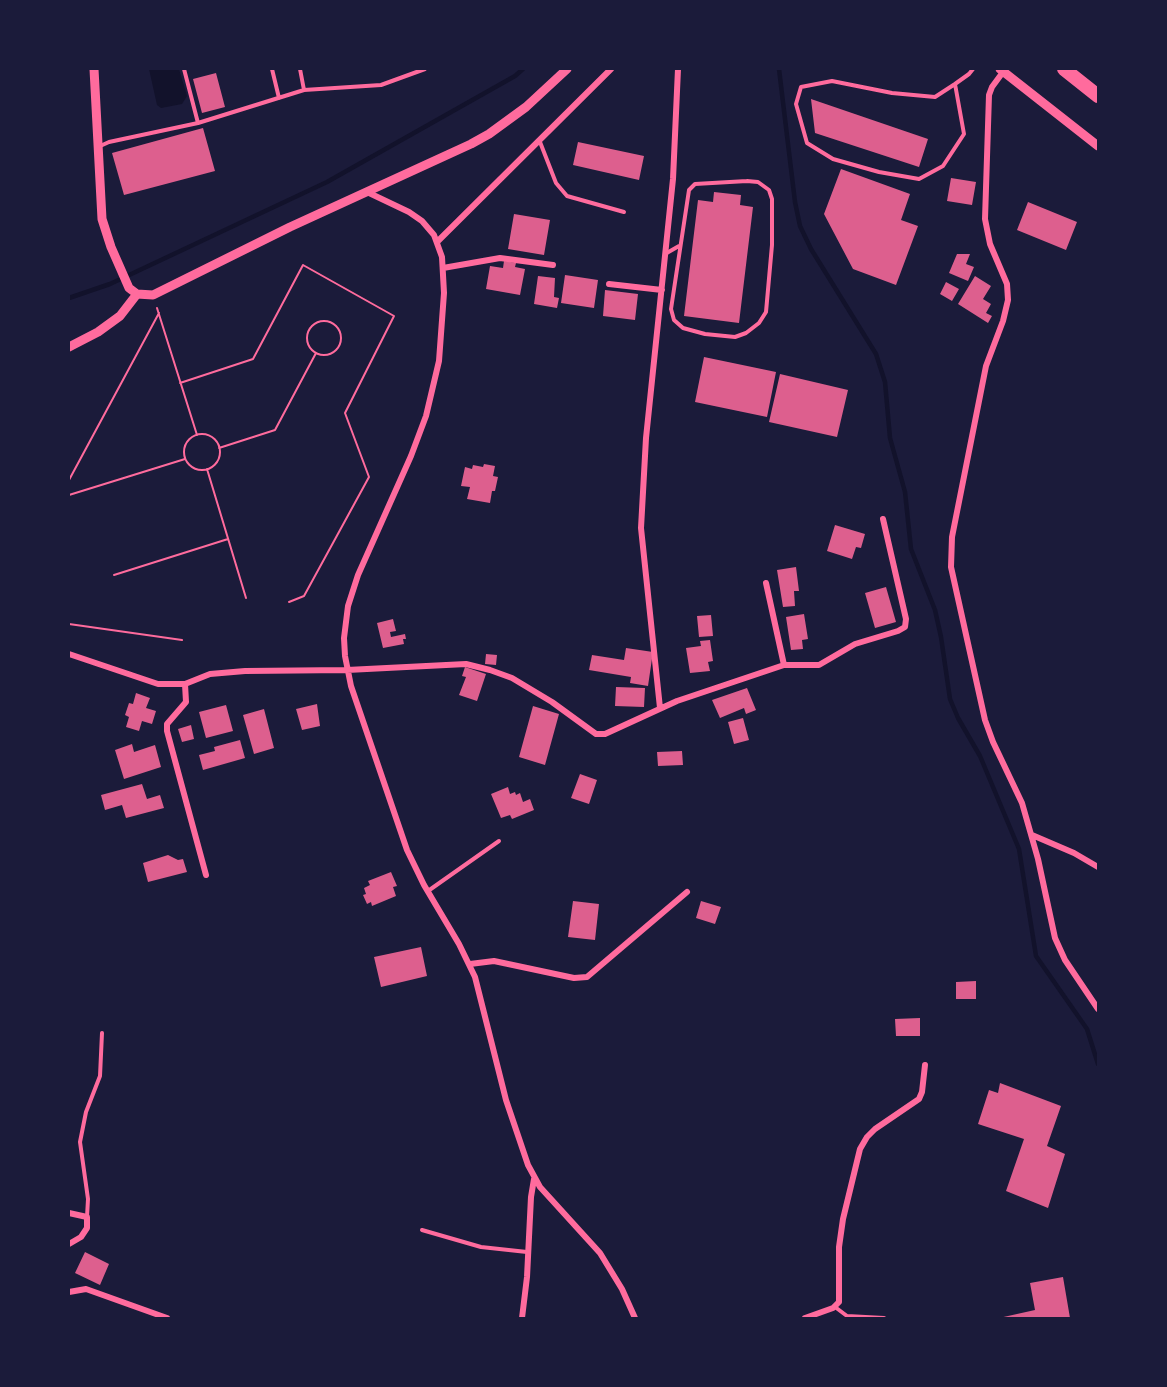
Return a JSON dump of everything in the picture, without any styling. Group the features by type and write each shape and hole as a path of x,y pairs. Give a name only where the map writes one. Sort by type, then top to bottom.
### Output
{"highway":[{"path":"1064,69 1098,96"}],"street":[{"path":"94,69 102,219 111,248 129,288 137,294 153,295 250,246 455,152 489,134 526,107 567,69"},
{"path":"437,242 611,69"},
{"path":"660,708 641,528 646,438 673,179 678,69"},
{"path":"1098,146 1001,70 989,96 985,219 990,244 1007,284 1008,300 1003,321 986,366 967,453 950,556 952,575 985,720 1018,793 1032,835 1057,944 1098,1009"},
{"path":"367,192 416,216 437,242 443,268 442,327 432,395 415,446 352,590 345,622 347,670 361,720 398,828 427,891 470,964 483,1002 509,1109 534,1179 600,1253 622,1289 635,1318"},
{"path":"443,268 500,258 553,265"},
{"path":"609,284 662,290"},
{"path":"69,347 98,332 120,316 137,294"},
{"path":"69,654 158,684 185,684 210,674 245,671 347,670 452,664 483,668 522,683 599,734 613,731 660,708 784,665 819,664 855,644 905,627 906,619 883,519"},
{"path":"766,583 784,665"},
{"path":"185,684 186,702 167,724 167,731 206,875"},
{"path":"1032,835 1074,853 1098,867"},
{"path":"470,964 494,961 574,978 586,977 687,892"},
{"path":"805,1318 835,1307 839,1302 843,1219 861,1149 871,1133 919,1099 925,1065"},
{"path":"522,1318 534,1179"},
{"path":"69,1213 87,1217 87,1228 81,1237 69,1244"},
{"path":"69,1292 86,1289 167,1318"}],"lane":[{"path":"184,69 198,123"},
{"path":"272,69 279,98"},
{"path":"300,69 304,90"},
{"path":"97,148 109,142 198,123 304,90 381,85 425,69"},
{"path":"954,84 964,134 943,166 919,179 879,172 833,159 807,143 796,104 801,87 832,81 892,93 935,97 973,69"},
{"path":"540,142 556,183 567,196 624,212"},
{"path":"747,181 758,182 769,190 772,199 772,245 766,312 759,323 746,333 735,337 705,334 683,328 674,320 671,309 680,245 689,190 695,184 747,181"},
{"path":"664,254 680,245"},
{"path":"427,891 499,842"},
{"path":"87,1217 88,1199 80,1142 99,1076 102,1033"},
{"path":"422,1230 481,1247 527,1252"},
{"path":"835,1307 847,1316 884,1318"}],"path":[{"path":"180,383 254,359 303,265 394,316 345,413 369,477 304,596 289,602"},
{"path":"157,308 197,435"},
{"path":"69,480 159,313"},
{"path":"322,320 332,322 341,335 339,346 327,355 316,353 309,346 307,335 309,330 312,325 322,320"},
{"path":"219,448 275,430 316,353"},
{"path":"197,435 209,436 219,448 217,460 207,469 194,468 185,459 186,445 192,437 197,435"},
{"path":"69,495 185,459"},
{"path":"207,469 246,598"},
{"path":"114,575 228,539"},
{"path":"69,624 182,640"}],"shaded area":[{"path":"149,69 179,69 187,96 182,104 161,108 157,105"}],"building":[{"path":"216,73 225,107 202,113 193,79"},
{"path":"811,99 928,139 919,167 815,133"},
{"path":"203,128 215,171 124,195 112,153"},
{"path":"578,142 644,156 639,180 573,165"},
{"path":"841,169 910,194 901,220 918,226 896,285 853,269 824,214"},
{"path":"951,178 976,182 972,205 947,201"},
{"path":"714,192 741,195 740,205 753,207 739,323 684,316 698,200 713,202"},
{"path":"1028,202 1077,222 1066,250 1017,230"},
{"path":"514,214 550,220 544,255 508,249"},
{"path":"957,254 970,254 966,264 974,267 968,281 949,273"},
{"path":"504,261 516,263 515,267 525,269 520,295 486,289 490,266 503,268"},
{"path":"565,275 598,280 594,308 561,303"},
{"path":"538,276 555,278 554,297 559,298 557,308 534,304"},
{"path":"975,276 991,286 983,299 991,304 986,313 992,316 988,323 958,304"},
{"path":"946,282 959,289 952,301 940,294"},
{"path":"605,290 638,294 635,320 603,316"},
{"path":"704,357 776,372 767,417 695,402"},
{"path":"780,374 848,390 837,437 769,422"},
{"path":"484,464 495,466 493,476 498,477 490,503 467,499 470,487 461,486 465,467 472,469 473,465 483,467"},
{"path":"835,525 865,534 861,548 856,547 852,559 827,551"},
{"path":"796,567 799,591 794,591 795,606 783,607 777,570"},
{"path":"886,587 896,622 875,628 865,593"},
{"path":"804,614 808,639 802,640 803,649 791,650 786,617"},
{"path":"711,615 713,636 699,637 697,616"},
{"path":"393,619 396,631 390,632 391,637 405,634 406,639 403,639 404,644 383,648 377,623"},
{"path":"710,640 713,661 708,662 710,671 690,673 686,648 701,646 700,641"},
{"path":"626,648 653,652 648,686 630,683 631,677 589,670 592,655 624,660"},
{"path":"486,654 497,655 496,665 485,664"},
{"path":"465,667 486,674 477,701 459,695 466,677 462,676"},
{"path":"616,687 645,688 644,707 615,706"},
{"path":"747,688 756,710 746,714 744,708 720,718 712,700"},
{"path":"136,693 150,698 146,708 156,711 152,724 142,721 139,731 126,727 129,717 125,715 129,703 133,704"},
{"path":"317,704 320,726 302,730 296,709"},
{"path":"226,705 233,731 206,738 199,712"},
{"path":"533,706 559,714 545,765 519,757"},
{"path":"264,709 274,748 254,754 243,715"},
{"path":"743,718 749,740 734,744 728,722"},
{"path":"191,725 194,739 182,742 178,729"},
{"path":"240,740 245,758 203,770 199,755 215,751 214,747"},
{"path":"132,744 134,752 155,745 161,767 124,779 115,750"},
{"path":"682,751 683,765 658,766 657,752"},
{"path":"580,774 597,780 589,804 571,798"},
{"path":"142,784 147,799 160,795 164,808 126,818 122,805 105,810 101,795"},
{"path":"508,787 510,794 520,793 523,802 530,799 534,810 512,819 510,815 501,818 491,794"},
{"path":"168,855 178,860 183,859 187,872 148,882 143,863"},
{"path":"391,872 397,886 393,887 396,896 372,906 371,902 367,904 363,895 366,894 364,888 370,885 368,881"},
{"path":"573,901 599,904 595,940 568,937"},
{"path":"701,901 721,907 715,924 696,918"},
{"path":"421,947 427,976 381,987 374,957"},
{"path":"976,981 976,999 956,999 956,982"},
{"path":"920,1018 920,1036 896,1036 895,1019"},
{"path":"1000,1083 1061,1106 1047,1146 1065,1154 1048,1208 1006,1191 1024,1139 978,1124 989,1090 998,1093"},
{"path":"85,1252 109,1264 100,1285 75,1273"},
{"path":"1063,1277 1070,1318 999,1318 1035,1310 1030,1283"}],"waterway":[{"path":"69,298 110,284 327,182 515,76 523,69"},
{"path":"779,69 800,226 811,249 876,354 885,382 890,438 905,492 911,549 935,610 950,699 980,756 1019,849 1036,956 1087,1029 1098,1064"}]}
